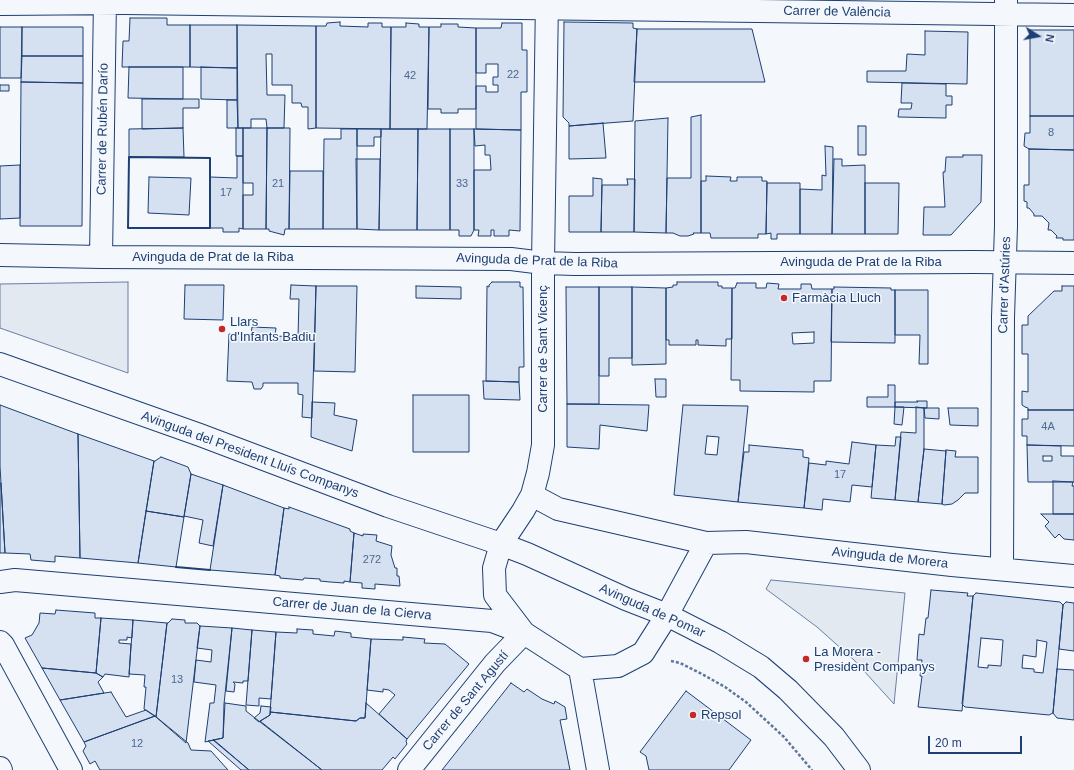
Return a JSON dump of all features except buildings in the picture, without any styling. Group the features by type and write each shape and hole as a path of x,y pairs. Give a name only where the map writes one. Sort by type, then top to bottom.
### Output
{"street":[{"name":"Carrer de València","path":"0,4 105,1 1006,7 1074,15"},
{"name":"Carrer de Rubén Darío","path":"101,257 105,1"},
{"name":"Carrer de Sant Vicenç","path":"500,544 532,495 543,445 543,263 547,4"},
{"name":"Carrer d'Astúries","path":"1002,569 1003,325 1006,226 1006,7"},
{"name":"Avinguda de Prat de la Riba","path":"0,255 101,257 511,259 543,263 1074,263"},
{"name":"Avinguda del President Lluís Companys","path":"0,364 200,435 388,506 500,544"},
{"name":"Avinguda de Morera","path":"532,495 558,509 706,543 746,542 1074,576"},
{"path":"598,770 580,669 618,666 644,653 706,543"},
{"name":"Avinguda de Pomar","path":"500,544 527,554 626,599 667,614 720,642 761,667 788,690 834,737 859,770"},
{"path":"500,544 494,568 495,595 524,633"},
{"name":"Carrer de Juan de la Cierva","path":"0,582 15,580 492,621 524,633 580,669"},
{"name":"Carrer de Sant Agustí","path":"409,770 495,663 524,633"},
{"path":"0,642 71,770"}],"path":[{"path":"680,663 725,687 746,702 784,737 812,770"}],"shaded area":[{"path":"128,282 128,373 0,328 0,284"},
{"path":"771,580 905,593 894,704 854,660 817,627 766,589"}],"wall":[{"path":"129,157 210,158 210,228 128,228 129,157"},
{"path":"176,567 210,570"}],"place":[{"name":"Farmàcia Lluch","path":"784,298"},
{"name":"Llars d'Infants Badiu","path":"222,329"},
{"name":"La Morera - President Companys","path":"806,659"},
{"name":"Repsol","path":"693,715"}]}
